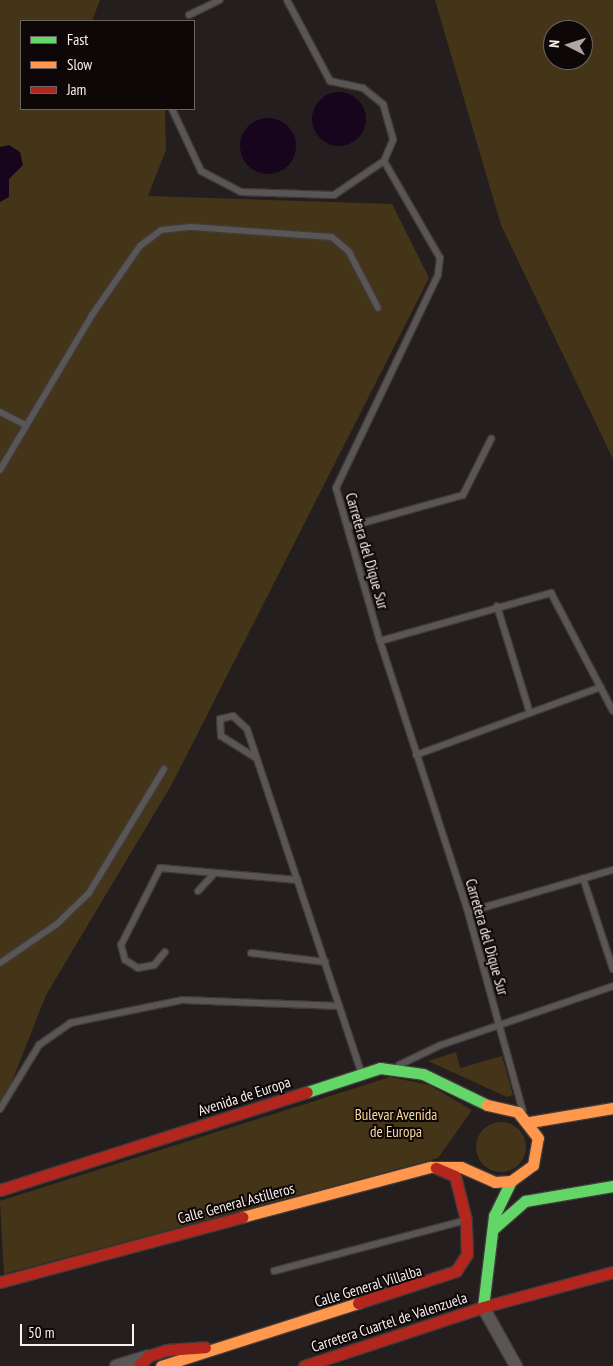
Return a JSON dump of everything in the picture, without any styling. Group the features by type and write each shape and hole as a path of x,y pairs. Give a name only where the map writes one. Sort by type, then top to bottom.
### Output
{"main road":[{"name":"Avenida de Europa","path":"0,1190 361,1073 394,1068 442,1080 494,1108 527,1119"},
{"path":"483,1307 498,1204 511,1181 528,1173 538,1157 538,1138 527,1119 613,1108"},
{"path":"430,1167 455,1176 470,1240 467,1274 483,1307"},
{"name":"Calle General Astilleros","path":"0,1282 430,1167 461,1167 495,1182 511,1181"},
{"path":"493,1229 506,1213 525,1201 613,1186"},
{"name":"Carretera Cuartel de Valenzuela","path":"304,1366 483,1307 613,1272"},
{"name":"Calle General Villalba","path":"163,1365 444,1278 467,1274"},
{"path":"139,1366 148,1356 226,1345"}],"street":[{"path":"483,1307 516,1366"},
{"path":"116,1366 148,1356"}],"lane":[{"path":"189,15 220,0"},
{"path":"172,110 201,171 214,181 249,194 334,194 384,161 393,140 383,104 363,88 330,81 287,0"},
{"name":"Carretera del Dique Sur","path":"384,161 436,250 440,267 338,482 348,527 380,641 468,912 527,1119"},
{"path":"0,470 26,425 130,260 161,230 191,227 332,237 350,252 378,308"},
{"path":"0,412 26,425"},
{"path":"348,527 463,495 492,439"},
{"path":"380,641 497,606 554,594 613,711"},
{"path":"497,606 530,713"},
{"path":"416,755 601,687"},
{"path":"256,758 221,736 220,719 233,716 244,722 325,962 361,1073"},
{"path":"0,963 57,924 89,893 164,769"},
{"path":"165,952 146,968 131,965 122,953 124,938 156,871 169,867 212,876 297,880"},
{"path":"468,912 613,870"},
{"path":"198,891 212,876"},
{"path":"583,878 613,969"},
{"path":"251,953 325,962"},
{"path":"394,1068 500,1026 613,986"},
{"path":"0,1109 39,1045 70,1023 182,1000 339,1006"},
{"path":"274,1271 466,1220"}],"green space":[{"path":"0,0 100,0 92,20 20,20 20,110 165,110 166,150 148,196 392,204 429,278 172,784 46,995 0,1112"},
{"path":"435,0 613,0 613,459 501,225"},
{"path":"456,1052 460,1068 502,1056 513,1095 507,1097 428,1061"},
{"name":"Bulevar Avenida de Europa","path":"390,1077 429,1085 472,1110 438,1158 4,1274 0,1201"},
{"path":"496,1122 506,1122 519,1129 526,1142 526,1152 519,1165 506,1172 496,1172 487,1168 480,1161 476,1152 476,1142 480,1133 487,1126"}],"shaded area":[{"path":"339,92 349,94 358,100 364,109 366,119 364,129 358,138 349,144 339,146 329,144 320,138 314,129 312,119 314,109 320,100 329,94"},
{"path":"263,118 273,118 288,126 294,135 296,146 294,157 288,166 273,174 263,174 252,169 245,162 240,151 240,141 245,130 252,123"},
{"path":"9,145 20,152 23,165 9,179 9,197 0,202 0,147"}],"traffic: fast":[{"path":"307,1092 380,1068 423,1074 487,1105"},
{"path":"483,1307 494,1216 511,1181"},
{"path":"493,1229 525,1201 613,1186"}],"traffic: slow":[{"path":"242,1217 430,1167 461,1167 495,1182 511,1181 533,1165 538,1138 518,1112 487,1105"},
{"path":"530,1122 613,1108"},
{"path":"161,1366 358,1303"}],"traffic: jam":[{"path":"0,1190 307,1092"},
{"path":"358,1303 456,1271 467,1254 466,1220 455,1176 436,1168"},
{"path":"0,1282 242,1217"},
{"path":"483,1307 613,1272"},
{"path":"304,1366 483,1307"},
{"path":"139,1366 148,1356 166,1350 205,1347"}]}
